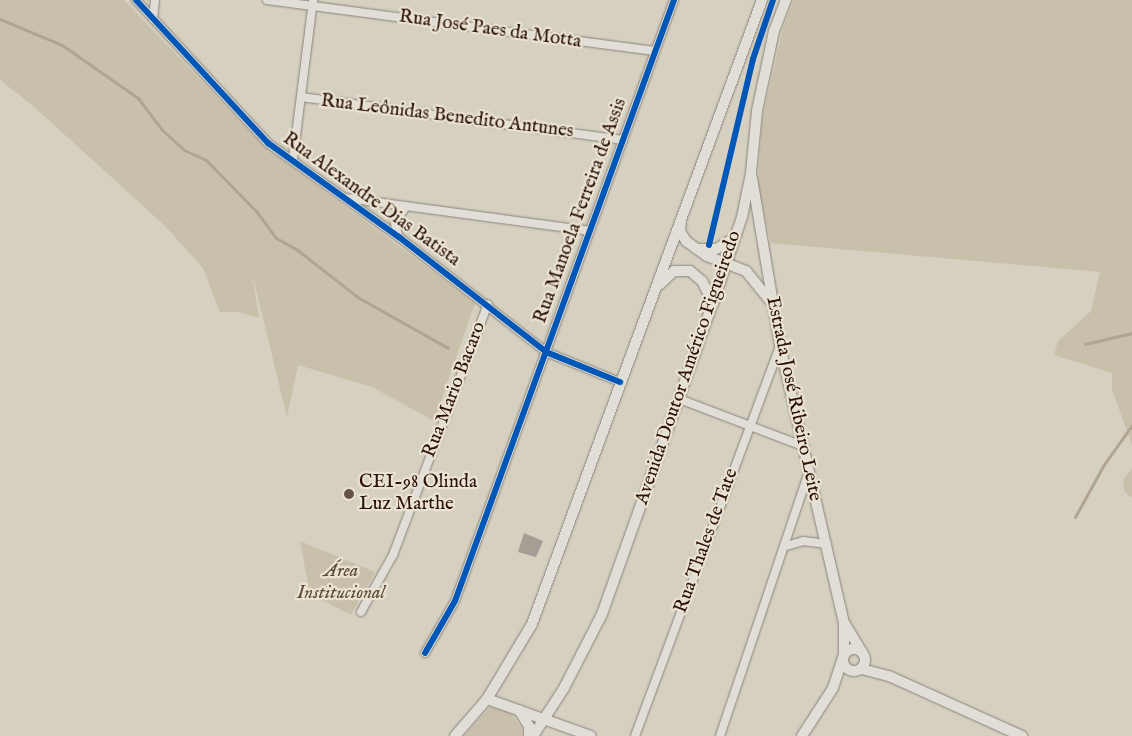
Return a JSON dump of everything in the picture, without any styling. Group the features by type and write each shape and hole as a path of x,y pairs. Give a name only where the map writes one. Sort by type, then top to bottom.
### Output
{"main road":[{"path":"455,736 487,699 532,624 620,382 657,290 681,215 762,0"},
{"name":"Avenida Doutor Américo Figueiredo","path":"533,736 544,721 602,614 713,303 734,238 751,173 757,112 774,31 786,0"},
{"name":"Estrada José Ribeiro Leite","path":"751,173 772,304 800,445 827,544 844,623 843,657 833,688"},
{"path":"681,215 680,231 694,248 751,275 772,304"},
{"path":"694,248 716,249 734,238"},
{"path":"657,290 668,274 684,270 702,281 713,303"},
{"name":"Estrada José Ribeiro Leite","path":"844,623 864,654 889,676"},
{"path":"802,736 833,688 859,670 864,654 854,649 843,657 846,669 859,670"},
{"name":"Estrada José Ribeiro Leite","path":"859,670 889,676 1022,736"},
{"path":"487,699 518,709 544,721 591,736"},
{"path":"518,709 526,718 529,736"}],"street":[{"name":"Rua Alexandre Dias Batista","path":"136,0 268,143 293,159 399,237 488,304 546,352 620,382"},
{"path":"153,20 155,0"},
{"name":"Rua José Paes da Motta","path":"266,0 313,3 655,51"},
{"name":"Rua Manoela Ferreira de Assis","path":"425,653 455,601 674,0"},
{"path":"293,159 313,3"},
{"name":"Rua Leônidas Benedito Antunes","path":"301,98 622,140"},
{"path":"344,197 589,231"},
{"name":"Rua Alexandre Dias Batista","path":"399,237 396,223 406,206"},
{"name":"Rua Mario Bacaro","path":"362,612 393,555 488,304"},
{"name":"Rua Thales de Tate","path":"635,736 780,346"},
{"path":"679,399 800,445"},
{"path":"720,736 786,546 808,474"},
{"path":"786,546 803,541 827,544"}],"green space":[{"path":"0,0 124,0 264,146 475,303 434,421 372,387 298,365 287,417 252,273 259,318 239,312 220,312 203,268 164,225 31,104 0,80"},
{"path":"794,0 1132,0 1132,445 1112,389 1112,373 1054,355 1058,341 1091,311 1100,272 771,243 758,184 762,120 783,28"},
{"path":"1132,469 1132,498 1124,491 1123,479"},
{"name":"Área Institucional","path":"300,541 375,572 351,615 310,594"},
{"path":"490,707 510,713 521,727 522,736 464,736"}],"building":[{"path":"524,533 543,541 536,557 518,552"}],"waterway":[{"path":"0,19 62,45 138,98 161,129 184,150 206,160 257,212 276,238 296,249 359,298 448,348"},
{"path":"1085,344 1132,333"},
{"path":"1075,517 1103,466 1132,425"}],"cycle path":[{"path":"136,0 268,143 399,237 546,352 620,382"},
{"path":"425,653 455,601 674,0"},
{"path":"709,245 753,59 773,0"}],"place":[{"name":"CEI-98 Olinda Luz Marthe","path":"349,494"}]}
